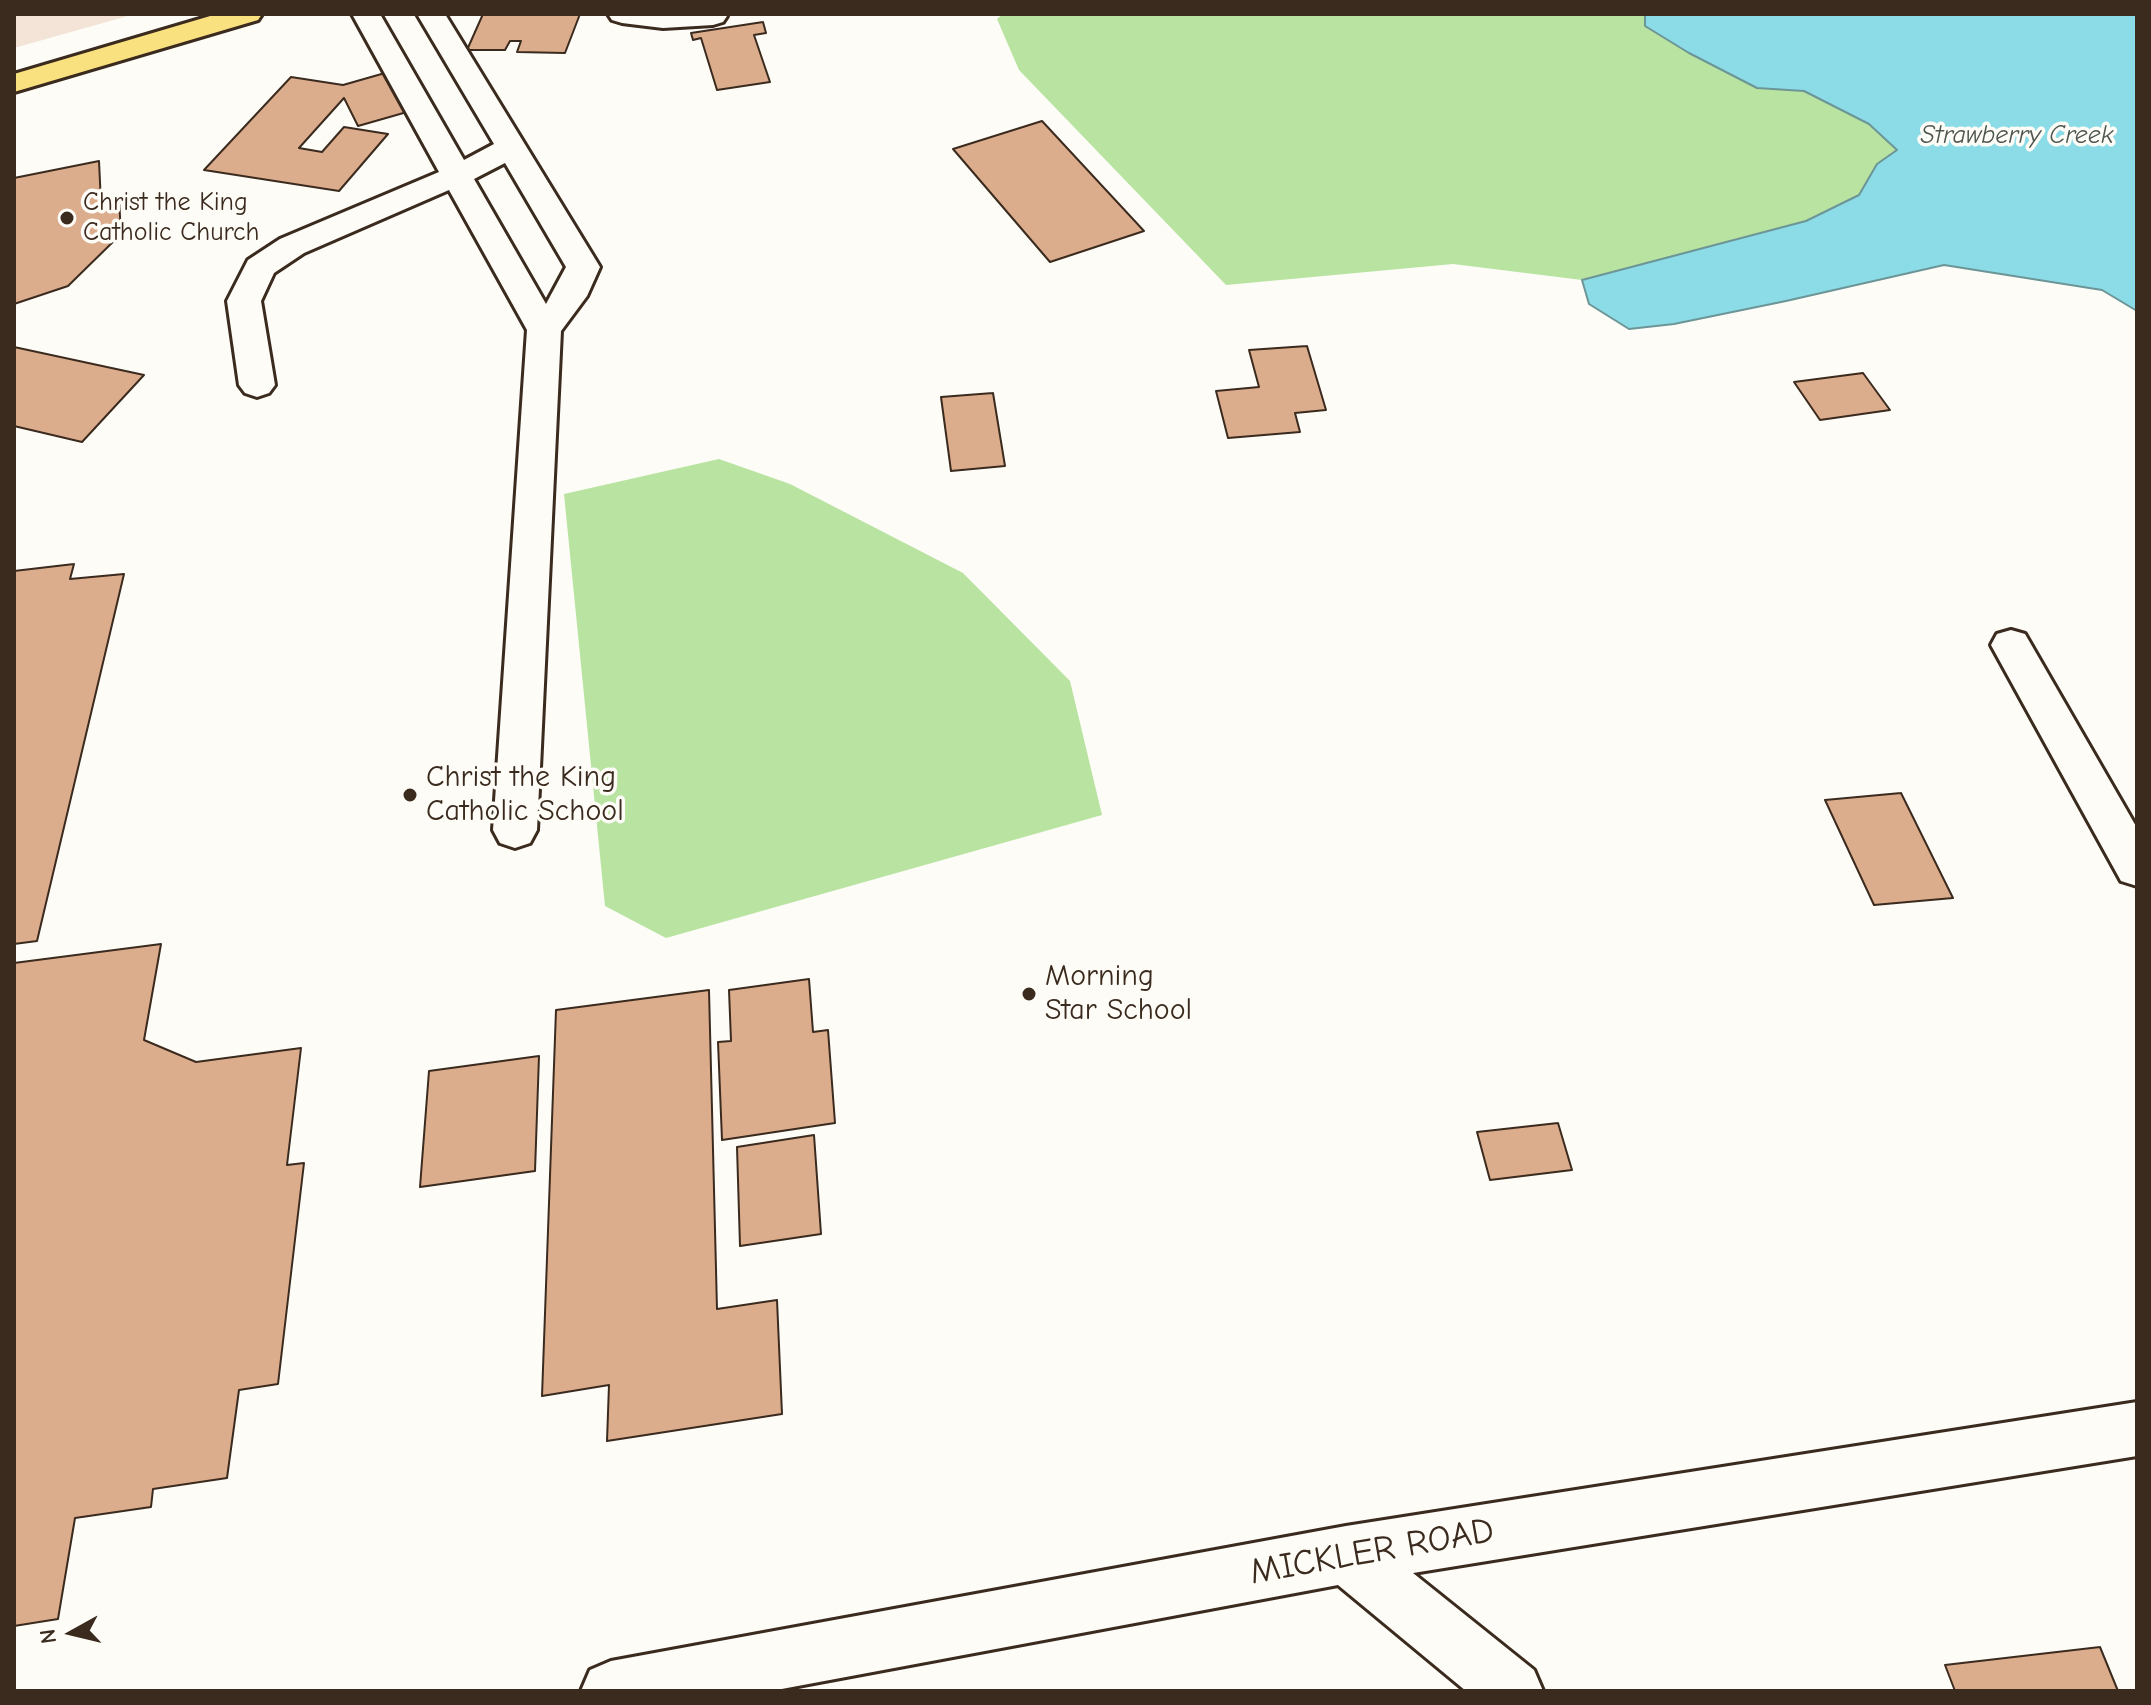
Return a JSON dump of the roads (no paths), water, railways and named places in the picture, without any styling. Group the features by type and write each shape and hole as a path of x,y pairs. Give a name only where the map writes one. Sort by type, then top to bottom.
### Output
{"main road":[{"path":"14,83 248,14"}],"street":[{"path":"366,14 544,330 515,830"},
{"path":"431,14 583,267 570,296 544,330"},
{"path":"622,14 663,19 713,16"},
{"path":"257,385 244,301 260,267 292,246 456,176 511,147"},
{"path":"2011,645 2137,868"},
{"name":"MICKLER ROAD","path":"611,1691 1346,1555 2137,1429"},
{"path":"1346,1555 1513,1691"}],"water":[{"name":"Strawberry Creek","path":"1645,14 2137,14 2137,311 2102,290 1944,265 1674,324 1629,329 1589,304 1582,280 1806,221 1859,195 1877,164 1897,150 1869,124 1804,91 1757,88 1689,53 1645,26"}],"place":[{"name":"Christ the King Catholic Church","path":"67,218"},
{"name":"Christ the King Catholic School","path":"410,795"},
{"name":"Morning Star School","path":"1029,994"}]}
